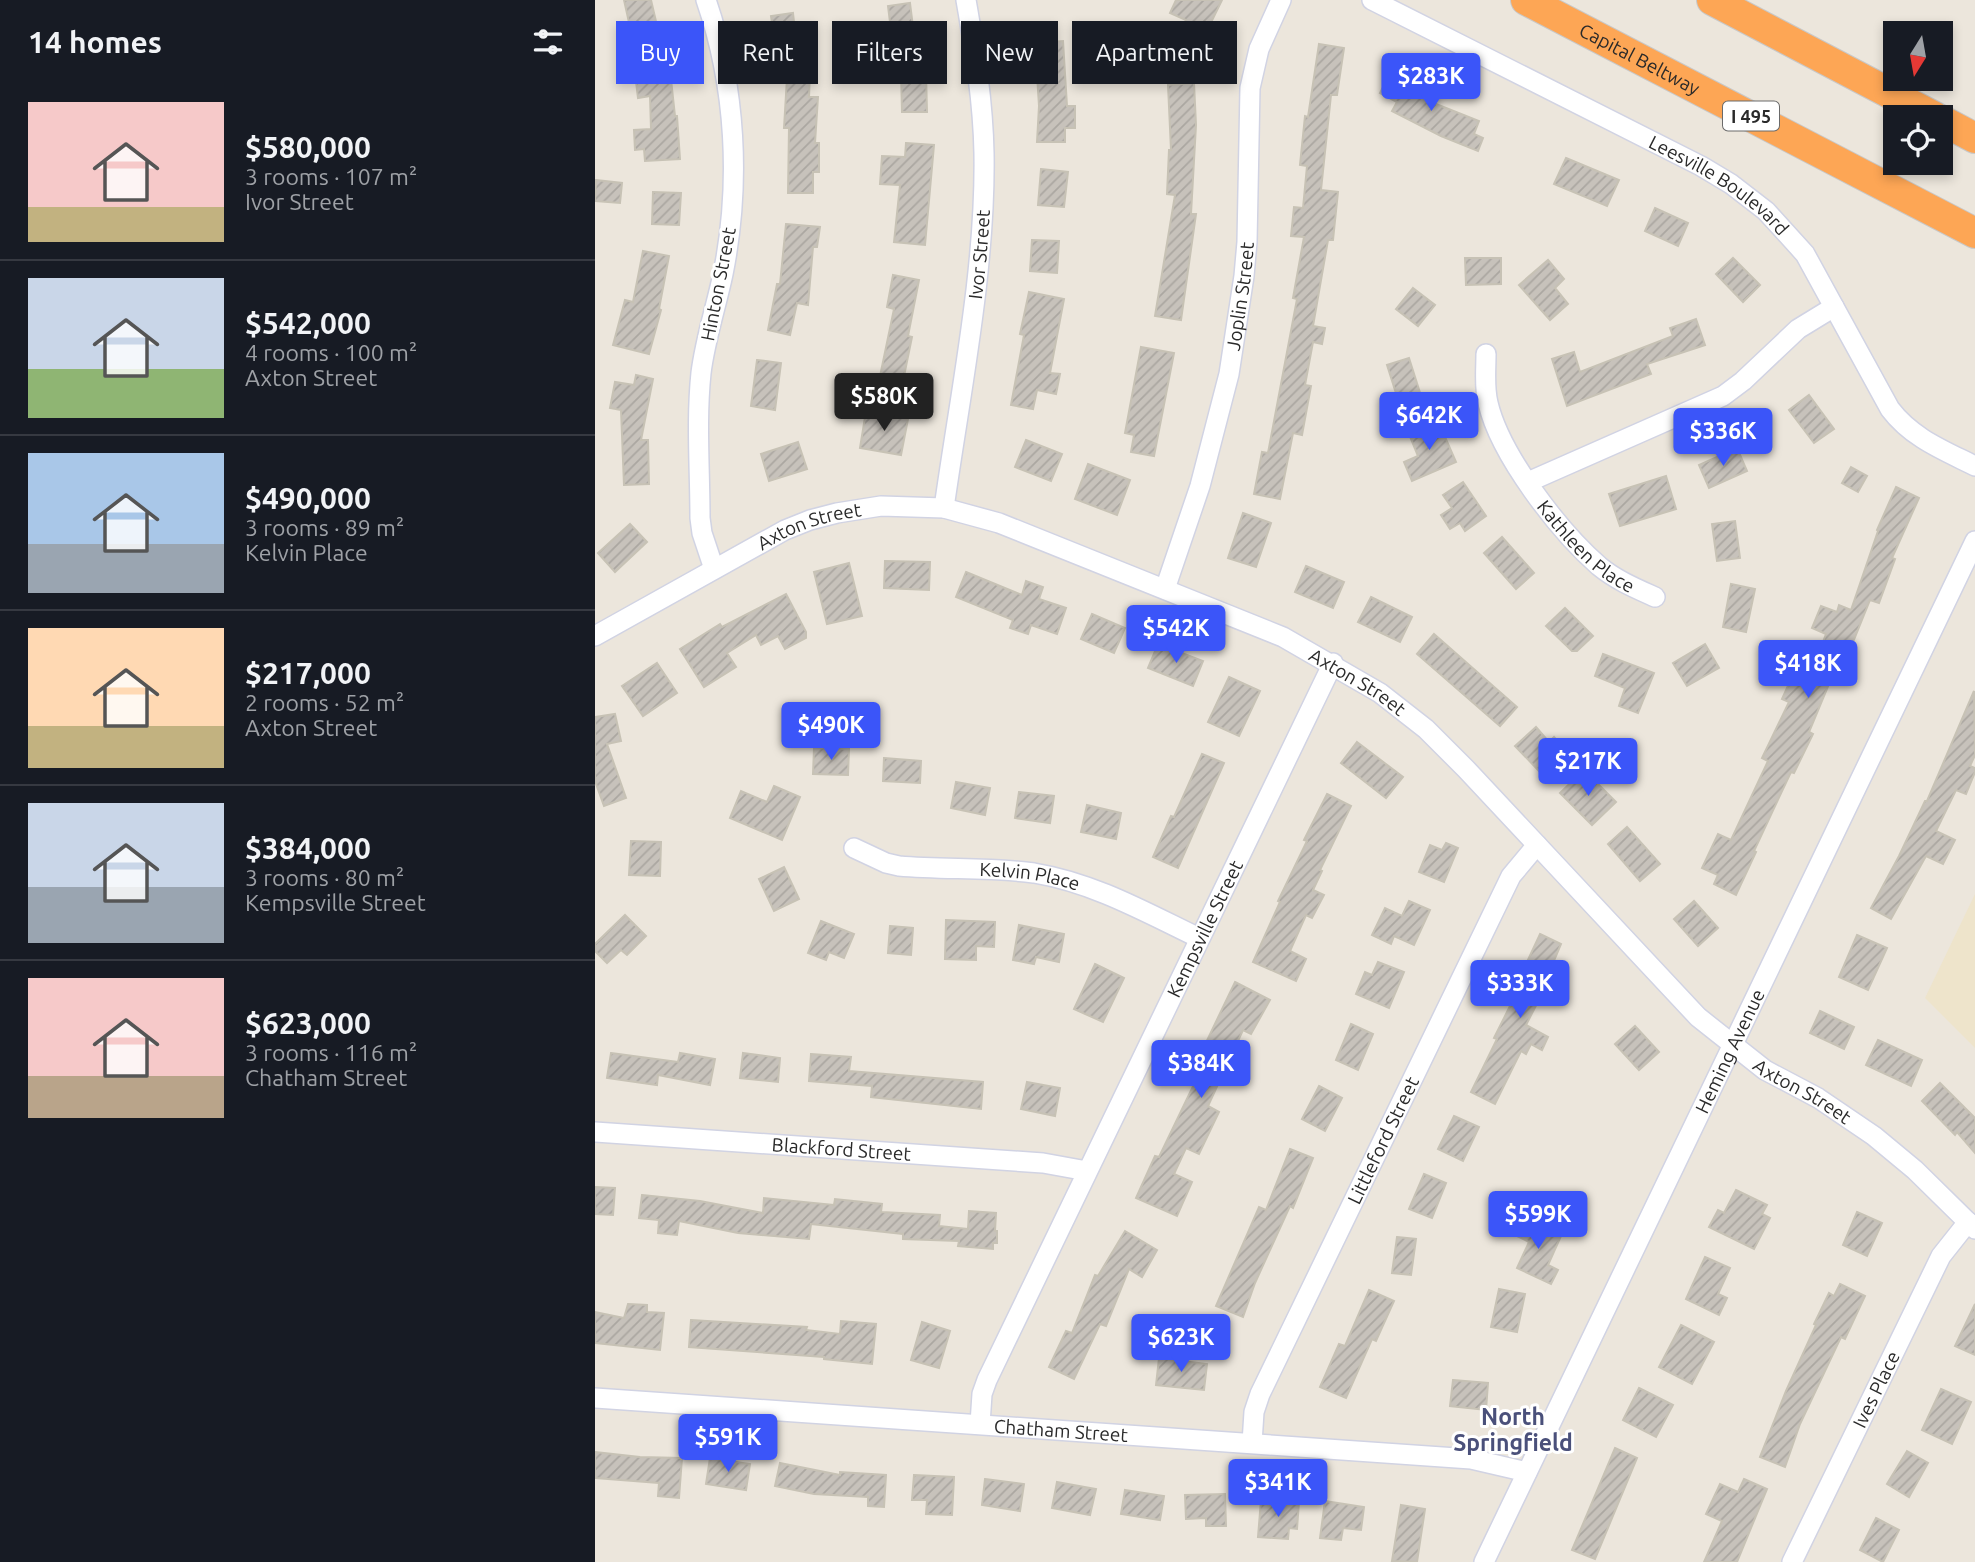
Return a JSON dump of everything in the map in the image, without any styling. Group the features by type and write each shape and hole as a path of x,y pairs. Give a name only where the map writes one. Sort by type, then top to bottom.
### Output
{"highway":[{"name":"Capital Beltway","path":"1526,0 1975,233"},
{"path":"1712,0 1912,105"},
{"path":"1953,126 1975,138"}],"street":[{"name":"Hinton Street","path":"706,0 724,69 731,121 733,177 730,232 723,275 705,349 701,385 700,518 714,569"},
{"name":"Ivor Street","path":"944,508 977,275 984,197 982,109 967,0"},
{"name":"Joplin Street","path":"1165,589 1200,486 1229,374 1247,242 1250,88 1259,49 1281,0"},
{"name":"Leesville Boulevard","path":"1372,0 1689,160 1731,184 1781,226 1805,254 1890,409 1901,424 1916,436 1975,466"},
{"name":"Kathleen Place","path":"1528,482 1723,396 1743,381 1798,329 1835,307"},
{"name":"Kathleen Place","path":"1486,355 1486,389 1492,416 1503,442 1528,482 1564,530 1600,566 1627,585 1655,597"},
{"name":"Axton Street","path":"595,636 785,530 837,513 893,506 944,508 999,523 1283,637 1333,663 1380,693 1426,729 1685,1005 1765,1070 1818,1098 1874,1136 1915,1170 1971,1226"},
{"name":"Heming Avenue","path":"1484,1562 1975,543"},
{"name":"Kempsville Street","path":"980,1424 982,1394 987,1380 1333,663"},
{"name":"Littleford Street","path":"1252,1443 1254,1412 1260,1394 1511,876 1537,845"},
{"name":"Kelvin Place","path":"854,848 899,866 1033,873 1081,884 1107,893 1199,939"},
{"name":"Blackford Street","path":"595,1132 1043,1163 1087,1171"},
{"name":"Ives Place","path":"1793,1562 1941,1256 1971,1226"},
{"name":"Chatham Street","path":"595,1398 1471,1459 1527,1472"}],"shaded area":[{"path":"1975,894 1975,1048 1925,998"}],"building":[{"path":"624,0 651,0 656,21 629,21"},
{"path":"1176,0 1222,0 1212,21 1186,21 1170,13"},
{"path":"910,3 912,21 890,21 888,6"},
{"path":"793,13 794,21 772,21 771,16"},
{"path":"1058,41 1063,41 1067,106 1075,106 1075,128 1065,128 1065,142 1037,142 1038,84 1058,84"},
{"path":"1319,44 1344,48 1337,95 1331,95 1321,190 1338,192 1333,240 1328,240 1313,326 1325,328 1322,344 1313,342 1305,385 1311,386 1302,435 1293,433 1280,499 1254,494 1262,452 1268,453 1297,299 1293,298 1304,237 1291,236 1294,207 1303,208 1307,166 1300,165 1305,116 1308,117"},
{"path":"1390,73 1434,96 1431,102 1479,121 1474,134 1483,138 1478,151 1392,111 1397,102 1380,93"},
{"path":"636,84 672,84 680,159 645,161 644,149 635,150 634,130 651,129 650,96 638,98"},
{"path":"787,84 810,84 809,97 818,97 815,143 819,143 819,172 813,172 813,193 788,193 789,128 784,128"},
{"path":"901,84 926,84 927,112 902,112"},
{"path":"1194,84 1196,125 1191,214 1196,214 1181,320 1155,316 1175,195 1167,194 1171,150 1168,85"},
{"path":"906,143 934,145 925,245 894,242 900,185 880,184 882,156 905,157"},
{"path":"1566,158 1619,180 1607,206 1554,184"},
{"path":"1041,169 1068,172 1064,207 1038,205"},
{"path":"596,180 622,183 620,203 595,201"},
{"path":"653,192 681,193 679,225 652,224"},
{"path":"1655,208 1688,223 1678,246 1645,231"},
{"path":"786,224 820,227 817,247 813,247 808,305 797,303 790,335 768,330 777,284 780,284"},
{"path":"1032,240 1059,241 1057,273 1030,271"},
{"path":"643,251 669,256 659,309 661,310 649,354 613,345 625,300 633,302"},
{"path":"1465,258 1501,258 1501,284 1466,285"},
{"path":"1733,258 1760,285 1743,302 1716,274"},
{"path":"1548,260 1564,279 1555,288 1568,304 1550,320 1519,285"},
{"path":"893,275 919,280 908,336 912,337 902,386 879,381 894,309 887,307"},
{"path":"1413,288 1435,305 1418,326 1396,309"},
{"path":"1029,292 1064,299 1050,373 1060,374 1056,394 1037,390 1033,409 1011,405 1024,335 1020,334"},
{"path":"1696,319 1705,345 1647,364 1651,374 1567,406 1552,359 1574,352 1580,372 1673,336 1670,328"},
{"path":"1141,347 1174,353 1154,456 1131,452 1134,435 1125,433"},
{"path":"1409,358 1423,402 1401,409 1387,365"},
{"path":"757,360 781,363 775,410 751,406"},
{"path":"636,375 653,379 641,440 648,440 649,484 624,485 621,410 610,408 615,382 634,385"},
{"path":"1809,395 1834,429 1814,443 1789,410"},
{"path":"866,411 908,419 901,455 860,448"},
{"path":"1438,421 1456,462 1412,481 1404,462 1418,456 1409,434"},
{"path":"1026,440 1062,454 1051,481 1015,467"},
{"path":"798,442 807,469 769,481 761,454"},
{"path":"1737,448 1747,471 1709,488 1699,465"},
{"path":"1088,464 1130,480 1117,515 1075,499"},
{"path":"1851,467 1867,476 1858,492 1842,483"},
{"path":"1666,476 1676,509 1620,526 1609,494"},
{"path":"1463,482 1486,516 1465,531 1460,523 1450,529 1441,515 1452,508 1443,495"},
{"path":"1896,487 1919,498 1892,558 1895,559 1879,603 1870,600 1847,657 1841,655 1809,732 1813,734 1794,773 1791,772 1736,895 1714,884 1718,875 1702,868 1718,834 1731,840 1768,761 1762,758 1789,702 1782,699 1796,668 1807,672 1811,663 1814,665 1826,634 1812,628 1821,606 1837,612 1839,605 1851,610 1877,530"},
{"path":"1243,513 1271,523 1256,567 1228,558"},
{"path":"1735,521 1740,558 1717,561 1712,524"},
{"path":"630,524 647,542 615,572 598,553"},
{"path":"1502,537 1534,573 1516,589 1484,553"},
{"path":"885,561 930,562 929,590 884,588"},
{"path":"849,563 862,616 827,624 814,572"},
{"path":"1306,566 1344,582 1333,608 1295,592"},
{"path":"966,572 1022,595 1026,581 1043,587 1039,599 1066,608 1057,634 1031,625 1028,634 1010,628 1013,620 956,597"},
{"path":"1731,584 1755,589 1746,632 1723,627"},
{"path":"786,594 806,632 806,638 785,649 778,636 761,645 756,635 727,653 736,667 704,687 680,649 720,624 722,627"},
{"path":"1371,597 1412,617 1400,642 1358,622"},
{"path":"1565,608 1593,636 1577,651 1572,651 1546,626"},
{"path":"1092,614 1125,628 1114,653 1081,639"},
{"path":"1434,634 1517,707 1500,726 1417,654"},
{"path":"1158,644 1203,661 1193,686 1148,668"},
{"path":"1705,644 1719,668 1687,686 1673,663"},
{"path":"1603,654 1654,673 1638,713 1619,706 1625,688 1595,676"},
{"path":"657,663 677,693 643,716 622,686"},
{"path":"1229,677 1260,691 1239,736 1208,722"},
{"path":"1974,691 1975,755 1970,766 1975,768 1975,772 1966,794 1956,790 1936,831 1955,840 1943,864 1926,856 1891,919 1871,908 1927,801"},
{"path":"615,714 621,741 607,744 626,798 604,806 595,781 595,717"},
{"path":"1536,727 1549,742 1554,737 1565,749 1540,772 1515,746"},
{"path":"1357,742 1403,777 1386,798 1341,763"},
{"path":"814,748 849,749 848,775 813,774"},
{"path":"1202,754 1224,763 1178,868 1153,857"},
{"path":"884,758 921,761 920,783 883,781"},
{"path":"1584,770 1616,802 1592,825 1560,793"},
{"path":"956,782 990,788 985,815 951,808"},
{"path":"774,786 800,797 782,840 730,818 741,791 767,802"},
{"path":"1019,792 1054,796 1050,823 1015,818"},
{"path":"1327,794 1351,806 1313,890 1324,895 1312,918 1306,915 1290,951 1306,959 1296,981 1253,962 1307,841 1304,840"},
{"path":"1087,805 1121,813 1116,839 1081,832"},
{"path":"1627,827 1660,864 1640,881 1608,844"},
{"path":"631,841 661,842 660,876 629,875"},
{"path":"1446,843 1458,848 1444,882 1419,872 1430,845 1442,850"},
{"path":"784,867 799,899 774,911 759,879"},
{"path":"1409,901 1430,910 1414,945 1394,936 1391,944 1372,935 1385,908 1402,916"},
{"path":"1694,901 1718,928 1698,946 1674,919"},
{"path":"625,915 646,936 627,955 621,950 607,963 595,951 595,944"},
{"path":"946,920 995,922 994,947 976,946 976,960 945,959"},
{"path":"821,921 854,934 844,958 829,952 826,960 808,953"},
{"path":"1019,925 1064,934 1059,962 1036,957 1034,964 1013,960"},
{"path":"890,926 913,928 911,955 888,953"},
{"path":"1540,934 1561,944 1553,963 1564,968 1552,993 1544,990 1526,1025 1548,1037 1542,1050 1531,1044 1526,1054 1521,1051 1495,1104 1471,1092 1523,980 1519,979"},
{"path":"1857,935 1887,948 1868,990 1839,977"},
{"path":"1378,962 1404,972 1389,1008 1356,994 1365,972 1372,975"},
{"path":"1095,964 1124,978 1103,1022 1074,1009"},
{"path":"1235,982 1270,1000 1251,1034 1243,1030 1208,1106 1219,1112 1199,1154 1186,1148 1174,1174 1192,1182 1177,1216 1136,1198 1197,1078 1190,1076"},
{"path":"1820,1011 1854,1027 1844,1049 1810,1033"},
{"path":"1351,1024 1373,1034 1358,1070 1336,1060"},
{"path":"1635,1026 1659,1052 1639,1070 1615,1044"},
{"path":"1878,1040 1922,1060 1911,1086 1866,1065"},
{"path":"611,1053 678,1062 680,1053 715,1059 710,1085 658,1075 657,1085 607,1078"},
{"path":"743,1053 780,1058 778,1082 740,1078"},
{"path":"811,1054 851,1057 849,1071 983,1082 981,1109 871,1097 872,1086 809,1081"},
{"path":"1027,1082 1060,1088 1055,1116 1021,1109"},
{"path":"1940,1083 1975,1118 1975,1153 1957,1132 1955,1135 1922,1101"},
{"path":"1319,1086 1342,1098 1325,1131 1302,1119"},
{"path":"1454,1116 1479,1127 1463,1161 1438,1149"},
{"path":"1290,1149 1313,1158 1293,1208 1290,1206 1255,1283 1243,1317 1216,1306 1259,1207 1266,1210"},
{"path":"1424,1174 1446,1183 1432,1218 1409,1209"},
{"path":"595,1187 615,1188 613,1215 595,1214"},
{"path":"1736,1190 1767,1205 1762,1214 1770,1218 1754,1249 1709,1227 1718,1210 1724,1213"},
{"path":"642,1195 700,1201 763,1213 764,1198 834,1205 835,1199 882,1204 881,1212 940,1215 939,1226 968,1229 969,1211 996,1213 997,1243 993,1243 993,1249 958,1246 959,1241 903,1239 903,1234 811,1224 809,1239 738,1233 679,1221 677,1235 658,1233 659,1220 639,1218"},
{"path":"1857,1212 1882,1223 1867,1256 1843,1245"},
{"path":"1525,1219 1561,1236 1548,1265 1558,1270 1551,1284 1517,1268 1529,1242 1517,1236"},
{"path":"1125,1231 1157,1250 1142,1277 1129,1269 1106,1326 1100,1324 1074,1379 1049,1367 1066,1331 1072,1333 1095,1275 1098,1276"},
{"path":"1397,1237 1416,1239 1411,1275 1392,1273"},
{"path":"1705,1257 1730,1268 1718,1294 1727,1298 1719,1315 1686,1299"},
{"path":"1840,1284 1865,1296 1845,1339 1841,1337 1800,1424 1785,1467 1760,1457 1816,1325 1814,1324 1829,1293 1834,1296"},
{"path":"1499,1289 1525,1294 1517,1332 1491,1327"},
{"path":"1369,1290 1394,1301 1376,1341 1372,1339 1346,1398 1320,1387 1339,1344 1345,1346"},
{"path":"628,1304 647,1305 647,1312 664,1313 660,1350 595,1343 595,1312 624,1318"},
{"path":"1975,1304 1975,1355 1955,1346"},
{"path":"691,1320 807,1327 806,1330 840,1334 841,1321 876,1324 872,1364 824,1357 689,1347"},
{"path":"922,1322 950,1331 939,1368 911,1360"},
{"path":"1681,1325 1714,1342 1692,1384 1659,1367"},
{"path":"1159,1358 1207,1364 1204,1390 1156,1385"},
{"path":"1453,1380 1488,1383 1486,1410 1450,1406"},
{"path":"1639,1388 1673,1405 1656,1437 1623,1420"},
{"path":"1941,1389 1971,1402 1952,1444 1922,1430"},
{"path":"1615,1448 1637,1458 1595,1559 1572,1550"},
{"path":"1907,1451 1928,1463 1909,1497 1887,1484"},
{"path":"595,1452 682,1458 679,1498 658,1496 659,1483 595,1478"},
{"path":"710,1458 750,1464 746,1490 706,1484"},
{"path":"780,1463 840,1475 840,1472 886,1475 884,1507 868,1506 868,1497 814,1494 775,1486"},
{"path":"914,1475 954,1477 952,1515 926,1514 927,1500 912,1500"},
{"path":"985,1479 1024,1484 1020,1511 982,1505"},
{"path":"1744,1479 1767,1489 1737,1562 1704,1562 1722,1521 1706,1514 1720,1484 1738,1492"},
{"path":"1057,1482 1096,1489 1090,1515 1052,1508"},
{"path":"1125,1490 1164,1496 1160,1520 1121,1514"},
{"path":"1225,1494 1226,1526 1206,1526 1206,1518 1186,1519 1185,1495"},
{"path":"1261,1500 1299,1502 1297,1529 1289,1528 1288,1539 1258,1537"},
{"path":"1325,1501 1364,1507 1361,1530 1343,1528 1341,1540 1320,1538"},
{"path":"1401,1505 1425,1509 1417,1562 1392,1561"},
{"path":"1876,1518 1899,1530 1883,1562 1860,1550"}],"district":[{"name":"North Springfield","path":"1513,1429"}]}
